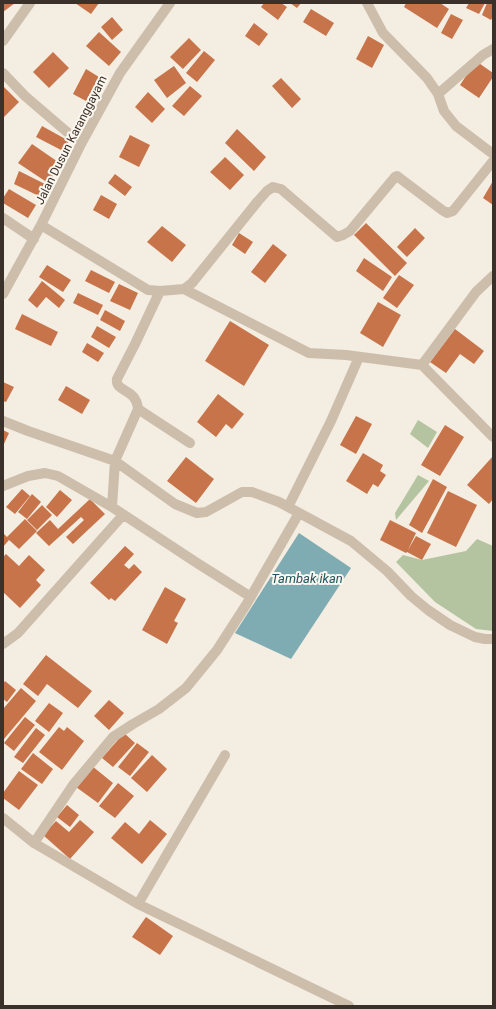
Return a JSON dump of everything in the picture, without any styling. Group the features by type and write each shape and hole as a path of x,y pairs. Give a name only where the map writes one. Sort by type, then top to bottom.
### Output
{"street":[{"path":"3,41 30,3"},
{"name":"Jalan Dusun Karanggayam","path":"3,294 42,225 81,144 120,73 170,3"},
{"path":"372,6 383,33 427,78 438,94 444,111 456,126 493,154"},
{"path":"438,94 483,55 493,49"},
{"path":"3,73 25,96 81,144"},
{"path":"184,289 192,283 258,201 273,187 281,190 337,237 350,231 397,176 448,213 453,210 493,161"},
{"path":"3,218 34,239"},
{"path":"42,225 148,290 160,291 184,289 309,352 422,366 493,438"},
{"path":"422,366 476,292 493,276"},
{"path":"112,507 115,463 138,409 137,401 133,395 118,387 116,383 160,291"},
{"path":"288,507 331,421 359,357"},
{"path":"138,409 190,443"},
{"path":"3,421 115,463 175,504 198,512 206,512 242,492 252,492 266,497 288,507 351,541 387,571 411,596 450,625 475,637 493,639"},
{"path":"3,486 28,476 45,473 58,476 112,507 251,597"},
{"path":"34,843 73,785 113,737 159,709 186,688 217,650 251,597 299,513"},
{"path":"3,644 18,633 123,515"},
{"path":"138,904 225,755"},
{"path":"3,818 34,843 138,904 350,1006"}],"green space":[{"path":"418,420 437,432 428,448 410,434"},
{"path":"418,475 429,481 396,520 395,513"},
{"path":"477,539 493,546 493,631 476,629 435,602 396,562 403,555 422,560 466,551"}],"water":[{"name":"Tambak ikan","path":"299,533 351,568 291,659 235,633"}],"building":[{"path":"3,3 15,3 3,12"},
{"path":"75,3 99,3 91,14"},
{"path":"264,3 281,3 287,7 278,20 261,7"},
{"path":"290,3 301,3 297,8"},
{"path":"406,3 440,3 449,9 437,28 404,7"},
{"path":"469,3 485,3 479,14 466,8"},
{"path":"487,3 493,3 493,16 491,20 482,15"},
{"path":"311,9 334,23 326,36 303,22"},
{"path":"451,14 463,20 452,39 441,33"},
{"path":"112,17 123,30 112,40 101,27"},
{"path":"254,23 268,34 259,46 245,36"},
{"path":"99,32 121,52 109,66 86,46"},
{"path":"368,36 384,45 372,68 356,59"},
{"path":"189,38 201,50 183,69 170,57"},
{"path":"204,51 215,60 197,82 186,73"},
{"path":"53,52 69,68 49,88 33,72"},
{"path":"476,61 493,73 493,77 479,98 460,85"},
{"path":"174,66 186,83 167,98 154,80"},
{"path":"86,69 99,77 86,101 73,94"},
{"path":"281,78 301,99 292,108 272,86"},
{"path":"3,86 19,102 3,118"},
{"path":"190,86 202,96 184,116 172,106"},
{"path":"148,92 165,109 152,123 135,107"},
{"path":"42,126 69,141 63,151 36,137"},
{"path":"237,129 266,157 254,171 225,143"},
{"path":"130,135 150,145 139,167 119,157"},
{"path":"32,144 61,164 48,183 18,163"},
{"path":"225,157 244,175 230,190 210,172"},
{"path":"19,171 47,185 41,197 14,184"},
{"path":"115,174 132,187 125,196 108,183"},
{"path":"493,181 493,205 483,198"},
{"path":"9,189 36,205 28,218 3,203 3,198"},
{"path":"101,195 117,204 109,219 93,210"},
{"path":"366,223 407,263 395,276 354,235"},
{"path":"162,226 186,245 172,262 147,242"},
{"path":"415,228 425,238 407,257 397,247"},
{"path":"239,233 253,242 245,254 232,245"},
{"path":"273,244 287,255 265,283 251,272"},
{"path":"364,258 392,277 383,291 356,271"},
{"path":"47,265 71,280 63,292 39,277"},
{"path":"91,270 115,282 109,293 85,281"},
{"path":"399,275 414,285 397,308 383,298"},
{"path":"42,281 65,300 59,308 46,297 37,308 28,300"},
{"path":"119,284 138,293 130,310 110,301"},
{"path":"78,293 103,305 98,315 73,303"},
{"path":"378,302 401,315 383,347 360,333"},
{"path":"105,310 125,321 120,331 100,320"},
{"path":"22,314 58,332 51,346 15,329"},
{"path":"230,321 269,345 244,386 205,361"},
{"path":"97,326 116,337 109,348 91,337"},
{"path":"455,329 484,351 474,364 460,354 446,373 430,362"},
{"path":"87,343 104,353 98,362 82,352"},
{"path":"3,382 14,387 6,402 3,401"},
{"path":"66,386 90,400 82,414 58,400"},
{"path":"218,394 244,414 232,429 226,424 216,437 197,422"},
{"path":"356,416 372,424 356,454 340,445"},
{"path":"445,425 464,437 440,476 421,465"},
{"path":"3,430 9,433 3,446"},
{"path":"363,453 383,465 380,471 386,475 378,487 373,484 367,494 346,481"},
{"path":"493,456 493,499 489,504 467,485"},
{"path":"186,457 214,479 196,503 167,481"},
{"path":"433,479 447,487 422,533 409,525"},
{"path":"22,489 30,496 15,514 6,507"},
{"path":"60,490 72,500 57,517 46,507"},
{"path":"448,491 477,505 456,547 427,533"},
{"path":"32,494 41,502 27,519 18,512"},
{"path":"90,499 105,514 73,544 66,537 84,520 81,517 49,546 36,533 50,520 58,529"},
{"path":"42,505 52,515 37,530 27,520"},
{"path":"25,519 37,531 19,549 9,540 3,547 3,533 7,537"},
{"path":"390,520 416,533 408,550 416,536 431,544 422,560 380,540"},
{"path":"125,546 134,554 124,565 129,569 134,564 142,572 115,601 111,598 109,600 90,583"},
{"path":"6,554 19,566 29,555 45,570 36,580 41,585 20,608 3,592 3,557"},
{"path":"165,587 186,599 174,621 178,623 167,644 142,630"},
{"path":"46,655 92,691 78,708 47,684 38,696 23,684"},
{"path":"5,681 16,690 7,702 3,699 3,684"},
{"path":"21,688 36,701 4,739 3,709"},
{"path":"109,700 124,713 109,730 94,716"},
{"path":"49,703 63,713 49,732 35,721"},
{"path":"25,717 35,725 14,751 4,743"},
{"path":"59,727 64,731 67,727 84,741 62,770 39,752"},
{"path":"36,728 45,735 23,763 14,757"},
{"path":"124,733 135,743 113,767 102,758"},
{"path":"137,743 149,752 130,776 118,767"},
{"path":"33,753 53,769 42,784 21,769"},
{"path":"152,755 167,769 147,792 131,778"},
{"path":"92,766 113,783 98,803 76,787"},
{"path":"19,771 38,785 19,810 3,798 3,793"},
{"path":"118,783 134,796 115,818 99,806"},
{"path":"67,805 79,815 70,827 57,817"},
{"path":"80,820 94,832 70,859 43,835 56,821 69,832"},
{"path":"150,820 167,834 142,864 111,838 125,822 139,834"},
{"path":"146,917 173,936 160,955 132,937"}]}
